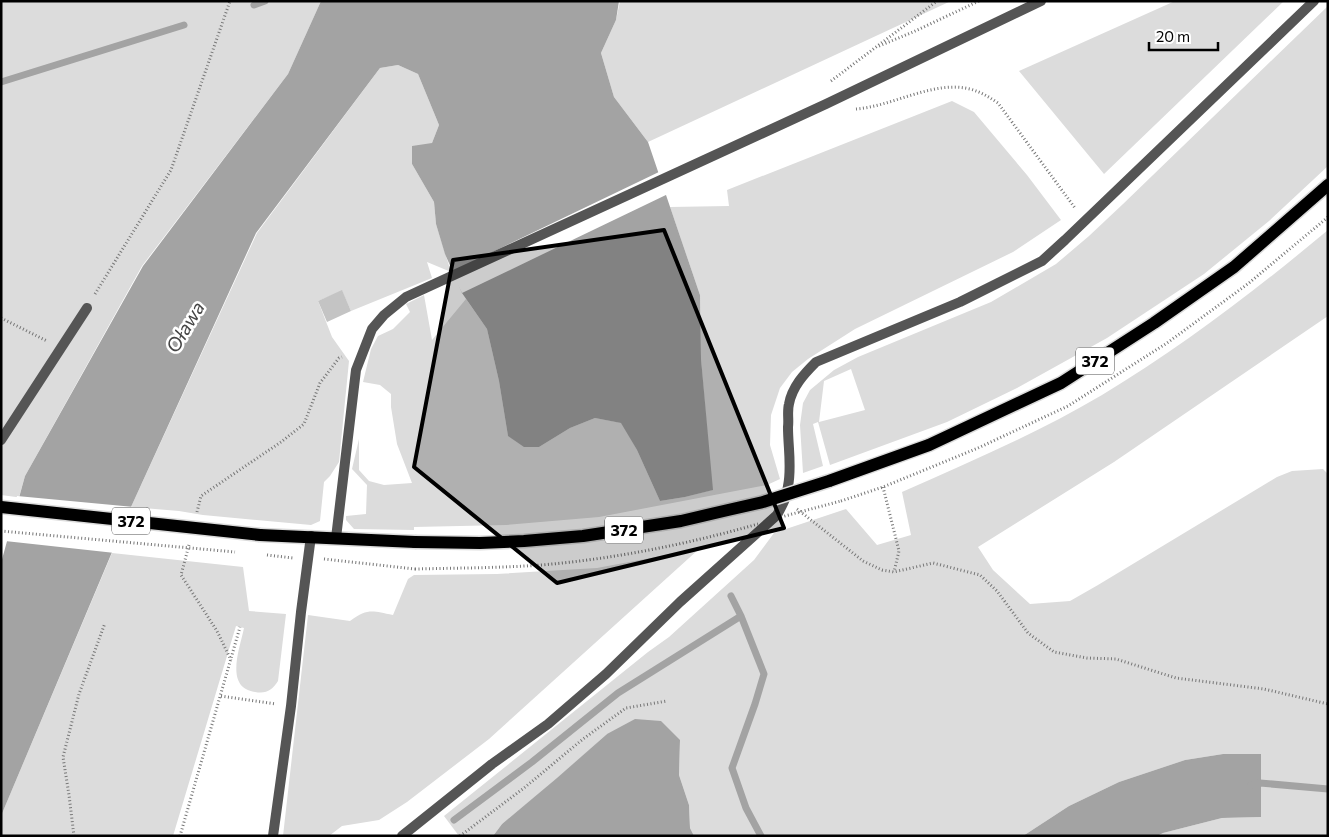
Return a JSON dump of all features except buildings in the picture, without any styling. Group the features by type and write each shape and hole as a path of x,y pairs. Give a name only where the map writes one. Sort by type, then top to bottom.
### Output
{"main road":[{"name":"372","path":"1,508 260,535 480,543 583,536 681,520 763,502 829,481 929,445 1061,383 1154,323 1234,267 1328,184"}],"street":[{"path":"336,538 356,370 372,328 384,315 406,297 826,104 1040,1"},
{"path":"402,836 492,764 548,724 606,674 680,602 777,515 785,500 789,486 789,404 795,387 816,362 960,302 1042,261 1314,1"},
{"path":"1,440 86,308"},
{"path":"274,836 311,536"}],"path":[{"path":"86,308 171,170 230,1"},
{"path":"937,1 828,83 826,104 841,111 865,108 951,86 985,94 998,103 1085,221"},
{"path":"874,48 979,1"},
{"path":"1,318 61,348"},
{"path":"196,514 201,496 281,442 304,424 320,383 325,376 339,358 366,344"},
{"path":"883,487 899,551 894,572"},
{"path":"785,500 863,561 882,570 894,572 933,563 980,575 997,592 1028,633 1054,652 1087,658 1116,658 1176,678 1264,689 1328,704"},
{"path":"1,531 241,553"},
{"path":"190,540 181,575 218,631 231,660"},
{"path":"260,555 332,559 415,569"},
{"path":"74,836 70,795 63,757 79,694 106,623"},
{"path":"180,836 240,627"},
{"path":"221,696 291,706"},
{"path":"460,836 626,708 667,702"}],"highlighted area":[{"path":"664,230 784,528 557,583 414,467 453,260"}],"shaded area":[{"path":"1,1 321,1 288,74 142,266 25,476 19,497 1,495"},
{"path":"620,1 951,1 648,142 614,97 601,53 616,20"},
{"path":"1175,1 1284,1 1104,174 1019,71"},
{"path":"1328,6 1328,166 1269,221 1204,274 1107,338 1017,388 947,422 830,465 818,422 813,424 823,466 803,473 800,425 803,403 810,390 834,370 858,357 991,302 1056,264 1123,204","holes":["851,369 865,410 819,422 824,381"]},
{"path":"398,65 418,74 439,125 432,143 412,164 434,202 436,224 451,272 427,262 432,278 351,311 342,291 318,301 332,337 349,361 339,462 324,482 320,521 311,525 131,507 257,233 380,68"},
{"path":"952,101 974,112 1027,175 1061,220 1013,252 855,329 808,359 792,372 780,388 771,415 770,445 780,479 767,485 599,517 506,525 414,527 414,530 354,529 346,520 346,516 366,514 367,485 352,469 359,439 359,470 369,481 384,485 412,483 397,444 391,407 391,394 380,385 363,382 371,349 378,336 393,329 410,312 406,304 424,295 432,340 466,299 487,329 499,381 508,436 539,447 570,428 595,418 622,423 637,450 660,501 712,490 701,359 700,295 670,207 729,206 727,190"},
{"path":"1328,230 1328,316 1114,462 978,547 993,570 1030,604 1070,601 1277,477 1292,471 1323,469 1328,474 1328,836 1157,836 1222,818 1261,817 1261,755 1223,754 1185,760 1119,782 1069,806 1023,836 694,836 690,828 689,805 679,775 680,740 607,734 558,778 502,824 493,836 459,836 444,816 669,637 754,560 774,533 846,509 877,545 911,535 902,492 978,458 1078,409 1132,377 1218,317"},
{"path":"699,549 489,739 407,802 379,820 342,826 329,836 283,836 308,615 350,621 366,612 380,612 393,615 408,579 414,575 497,574 597,568"},
{"path":"112,553 243,567 249,611 286,614 278,681 266,692 255,692 245,689 240,683 236,666 244,628 236,626 173,836 1,836 1,816"}],"water":[{"name":"Oława","path":"321,1 619,1 616,20 601,53 614,97 648,142 700,295 701,359 713,490 660,501 637,450 621,423 595,418 570,428 539,447 524,447 508,436 499,381 487,329 462,293 445,254 436,224 434,202 412,164 412,146 432,143 439,125 418,74 398,65 380,68 256,233 131,507 1,816 1,563 25,476 143,266 288,74"},
{"path":"635,719 661,721 680,740 679,775 689,805 690,828 694,836 493,836 502,824 607,734"},
{"path":"1223,754 1261,754 1261,817 1222,818 1157,836 1023,836 1069,806 1119,782 1185,760"}],"pier":[{"path":"661,171 668,194 462,293 451,272"},
{"path":"17,496 134,507 115,553 5,541"}],"waterway":[{"path":"254,5 265,1"},
{"path":"1,82 184,25"},
{"path":"731,596 764,674 732,768 746,808 761,836"},
{"path":"454,820 532,762 618,693 741,616"},
{"path":"1251,785 1260,783 1328,789"}]}
